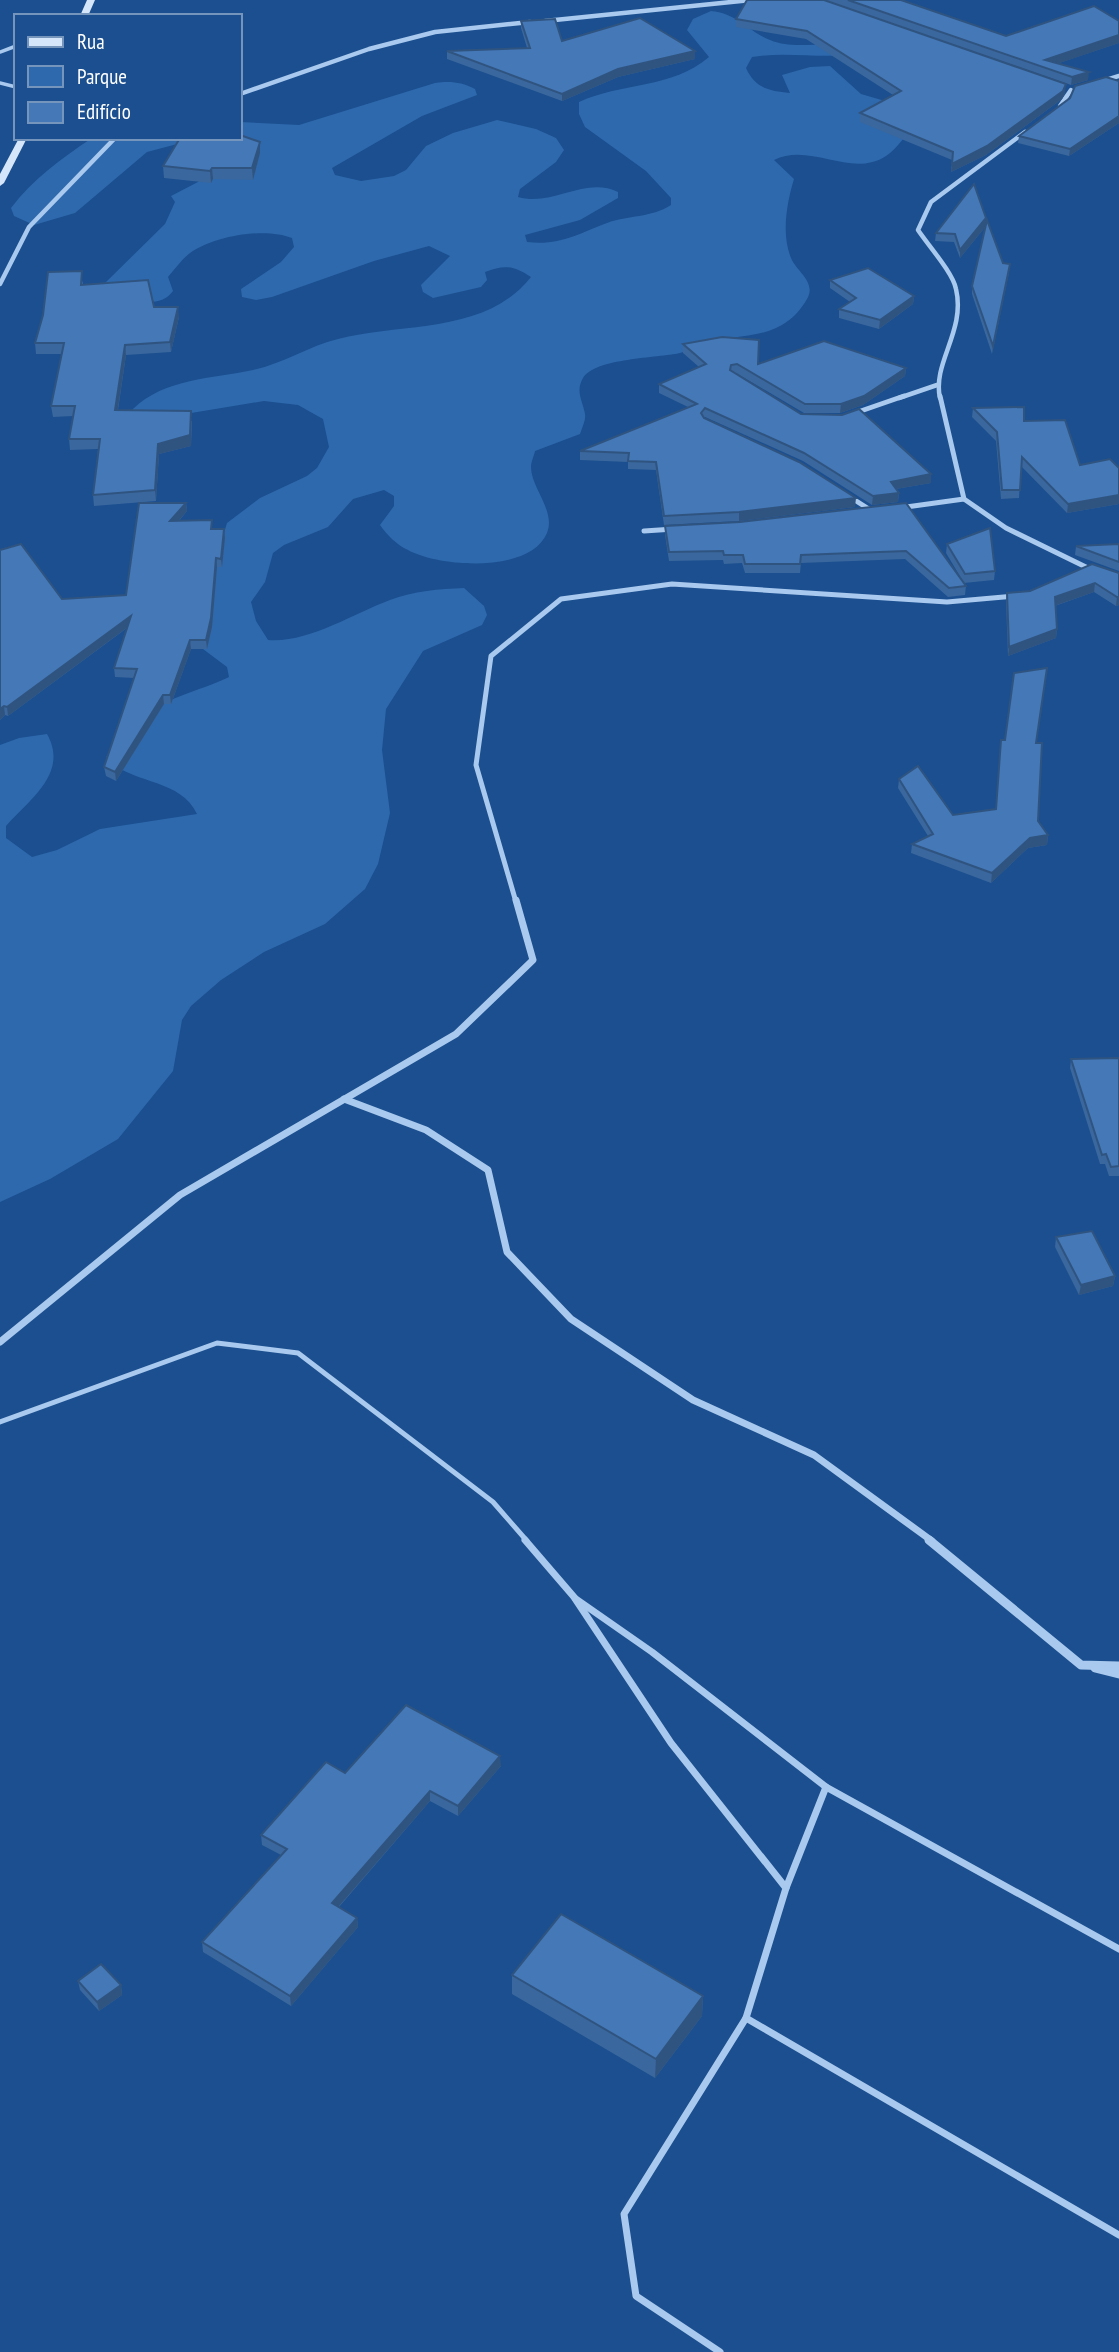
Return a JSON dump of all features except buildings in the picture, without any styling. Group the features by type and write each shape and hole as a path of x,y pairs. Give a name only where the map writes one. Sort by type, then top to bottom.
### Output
{"main road":[{"path":"0,183 22,140"}],"street":[{"path":"242,93 369,49 435,32 751,0"},
{"path":"1095,83 1119,76"},
{"path":"1058,86 1071,90 1083,87"},
{"path":"1054,110 1066,102 1071,90"},
{"path":"1032,127 931,201 918,230 956,286 959,319 937,385 964,499 1006,528 1087,569 1097,571"},
{"path":"0,284 29,227 113,140"},
{"path":"853,414 937,385"},
{"path":"842,492 873,512"},
{"path":"859,513 964,499"},
{"path":"644,531 685,529"},
{"path":"1075,574 1087,569"},
{"path":"0,1342 180,1195 456,1034 533,960 476,765 491,656 561,599 672,584 947,602 1027,595"},
{"path":"344,1099 426,1130 488,1170 507,1252 571,1319 693,1400 814,1455 946,1552 1081,1665 1119,1674"},
{"path":"1081,1665 1119,1666"}],"lane":[{"path":"0,1422 217,1343 298,1353 493,1502 573,1597 671,1743 786,1888"},
{"path":"573,1597 652,1652 826,1787 1119,1949"},
{"path":"720,2352 636,2296 624,2214 746,2018 786,1888 826,1787"},
{"path":"746,2018 1119,2235"}],"green space":[{"path":"711,11 720,12 770,40 791,45 832,46 855,54 752,57 746,68 758,84 790,93 782,75 810,67 830,66 861,94 885,101 915,124 890,153 873,162 845,163 802,155 774,160 794,179 787,208 786,239 791,258 808,282 807,299 790,319 770,331 715,340 680,353 613,363 590,371 583,378 580,388 585,416 580,434 535,451 531,465 532,475 546,508 549,525 547,533 537,546 522,555 503,561 482,563 461,563 422,556 400,545 380,525 394,506 394,496 384,490 353,499 328,527 284,545 273,553 265,582 251,602 256,621 268,640 299,637 390,600 436,590 464,588 484,606 487,615 482,625 423,651 386,709 382,750 390,813 378,864 365,889 325,924 264,952 221,980 191,1006 182,1020 173,1071 118,1139 50,1179 0,1202 0,745 19,738 47,734 53,748 50,773 44,784 6,826 6,838 32,857 57,850 100,829 197,814 179,793 128,773 106,757 153,710 229,677 227,667 191,640 227,523 260,498 307,476 317,468 329,447 323,419 298,405 264,401 149,420 132,417 133,409 159,391 174,385 264,367 338,339 467,318 491,309 512,296 531,277 514,268 498,268 485,272 487,280 481,287 433,298 423,292 421,285 450,256 429,246 256,300 242,297 241,289 281,262 294,247 292,238 254,233 212,242 190,253 168,277 173,291 159,301 141,301 122,296 105,290 105,283 165,224 175,202 171,196 248,156 241,140 242,122 299,125 435,83 465,85 475,89 477,95 422,116 332,168 335,175 361,181 394,176 406,170 426,146 453,133 497,120 536,129 556,138 564,150 556,162 520,189 518,197 544,198 593,187 618,192 618,198 580,220 525,235 527,242 559,241 615,220 663,209 671,205 671,198 646,171 585,127 579,114 579,102 679,75 709,57 687,30 693,19"},
{"path":"89,140 192,140 147,152 75,213 34,225 14,216 11,208 28,188"}]}
